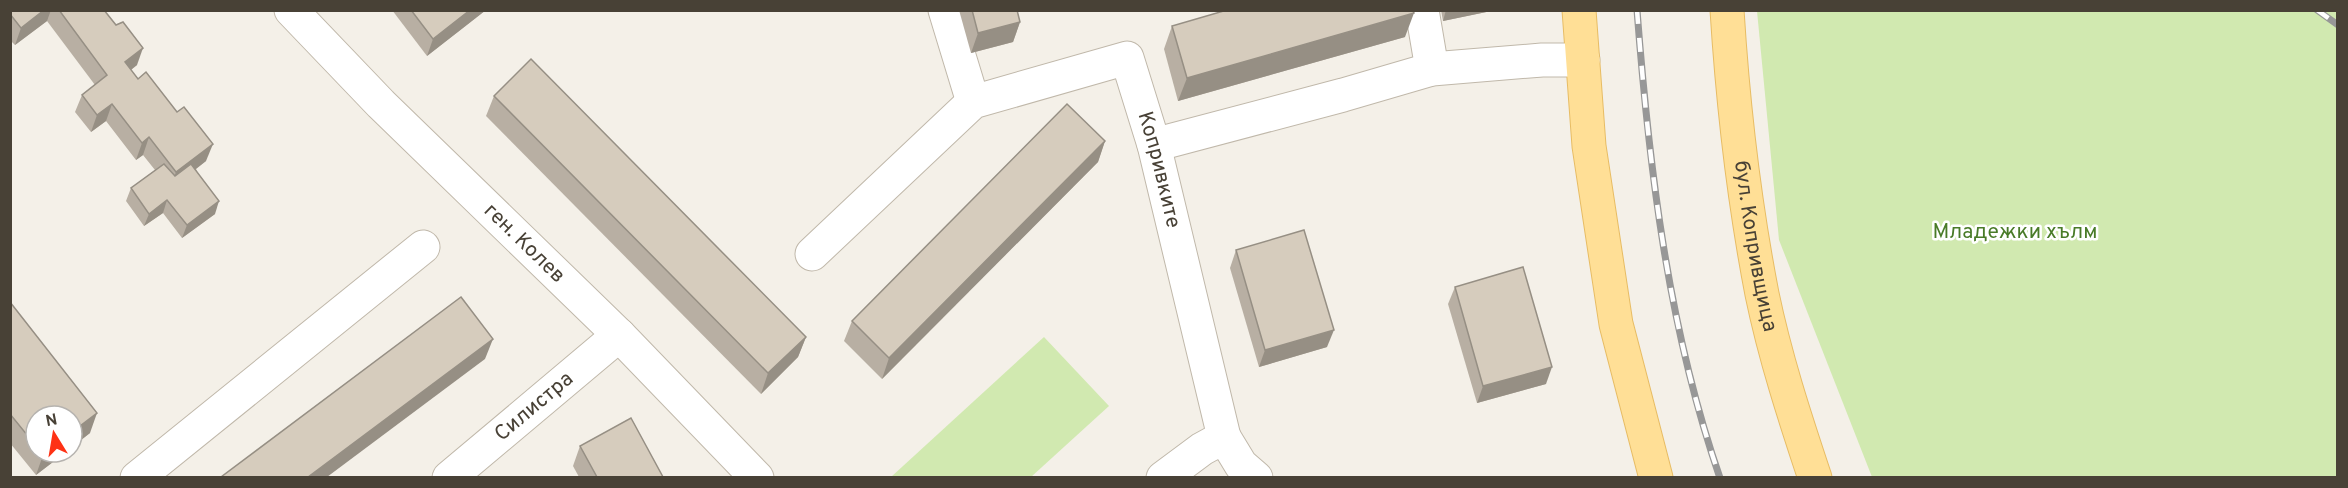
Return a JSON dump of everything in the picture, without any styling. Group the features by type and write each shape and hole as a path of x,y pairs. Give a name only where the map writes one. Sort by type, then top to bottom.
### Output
{"main road":[{"path":"1580,10 1589,146 1616,324 1656,477"},
{"name":"бул. Копривщица","path":"1726,10 1738,140 1763,296 1779,362 1815,477"}],"street":[{"name":"ген. Колев","path":"291,10 381,104 619,336 757,477"},
{"path":"945,10 973,102"},
{"path":"1422,10 1432,69"},
{"name":"Копривките","path":"812,254 973,102 1127,58 1154,145 1224,437 1241,465 1256,477"},
{"path":"1154,145 1432,69 1542,60 1583,60"},
{"path":"137,477 423,247"},
{"name":"Силистра","path":"449,477 619,336"},
{"path":"1163,477 1202,449 1224,437"}],"green space":[{"name":"Младежки хълм","path":"1757,11 2337,11 2337,477 1872,477 1779,240"},
{"path":"1044,337 1109,406 1031,477 891,477"}],"building":[{"path":"10,10 44,10 21,28 10,14"},
{"path":"59,10 104,10 116,25 123,22 143,48 125,62 138,79 146,72 177,112 184,107 213,144 176,172 149,137 142,143 112,104 97,115 82,95 107,75"},
{"path":"411,10 470,10 433,39"},
{"path":"972,10 1017,10 1020,22 978,33"},
{"path":"1227,10 1413,10 1414,13 1187,78 1172,26"},
{"path":"531,59 806,337 768,373 494,96"},
{"path":"1067,104 1105,141 889,358 852,321"},
{"path":"164,164 175,176 191,164 219,201 187,225 167,200 149,214 131,188"},
{"path":"1304,230 1334,330 1265,350 1236,250"},
{"path":"1523,267 1552,367 1483,386 1455,287"},
{"path":"461,297 493,339 308,477 221,477"},
{"path":"10,302 97,413 84,423 84,404 24,404 24,431 10,414"},
{"path":"631,418 663,477 597,477 580,446"}],"railway":[{"path":"1637,10 1655,188 1674,305 1702,421 1720,478"},
{"path":"2317,10 2338,25"}]}
